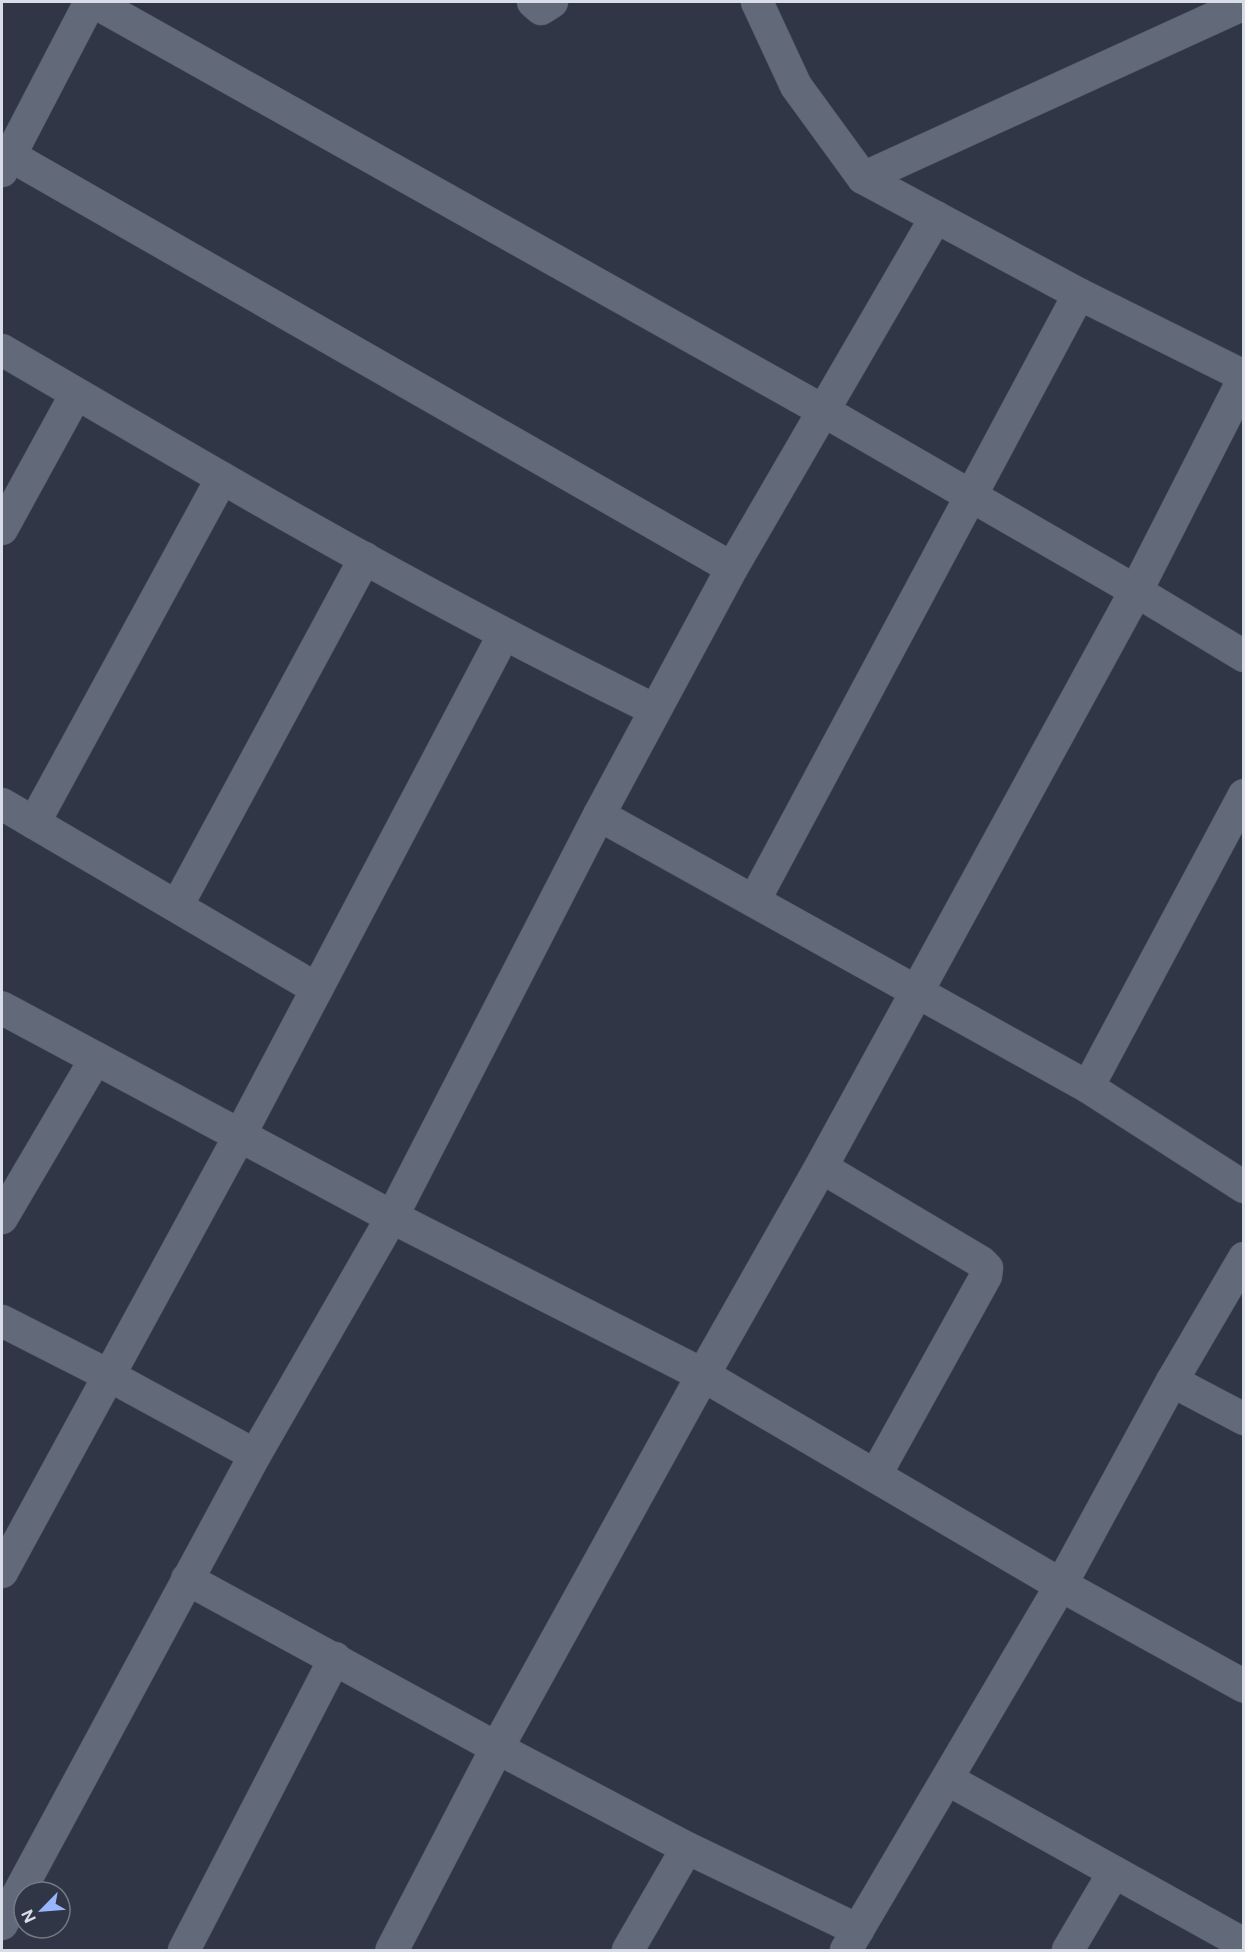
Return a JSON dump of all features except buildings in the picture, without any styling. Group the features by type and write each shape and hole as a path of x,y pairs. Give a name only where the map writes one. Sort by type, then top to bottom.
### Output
{"street":[{"path":"90,2 4,159 732,568"},
{"path":"94,2 822,410 1244,656"},
{"path":"532,2 540,9 552,2"},
{"path":"392,1950 497,1748 821,1167 1136,591 1244,377 1079,294 863,178 796,86 757,2"},
{"path":"863,178 1244,4"},
{"path":"2,1924 255,1455 392,1217 599,814 732,568 936,217"},
{"path":"754,902 1079,294"},
{"path":"2,350 365,558 504,634 655,711"},
{"path":"2,529 76,394"},
{"path":"34,823 222,478"},
{"path":"177,906 365,558"},
{"path":"2,1572 11,1533 108,1375 240,1135 504,634"},
{"path":"1088,1087 1244,795"},
{"path":"2,804 317,989"},
{"path":"599,814 1088,1087 1244,1187"},
{"path":"2,1008 392,1217 703,1375 1061,1585 1244,1686"},
{"path":"2,1218 96,1058"},
{"path":"821,1167 981,1262 987,1268 987,1275 875,1476"},
{"path":"187,1579 497,1748 687,1848 852,1940 1061,1585 1172,1381 1244,1258"},
{"path":"2,1321 108,1375 255,1455"},
{"path":"1172,1381 1244,1419"},
{"path":"184,1950 335,1658"},
{"path":"947,1779 1244,1944"},
{"path":"628,1950 687,1848"},
{"path":"1068,1950 1114,1872"}]}
